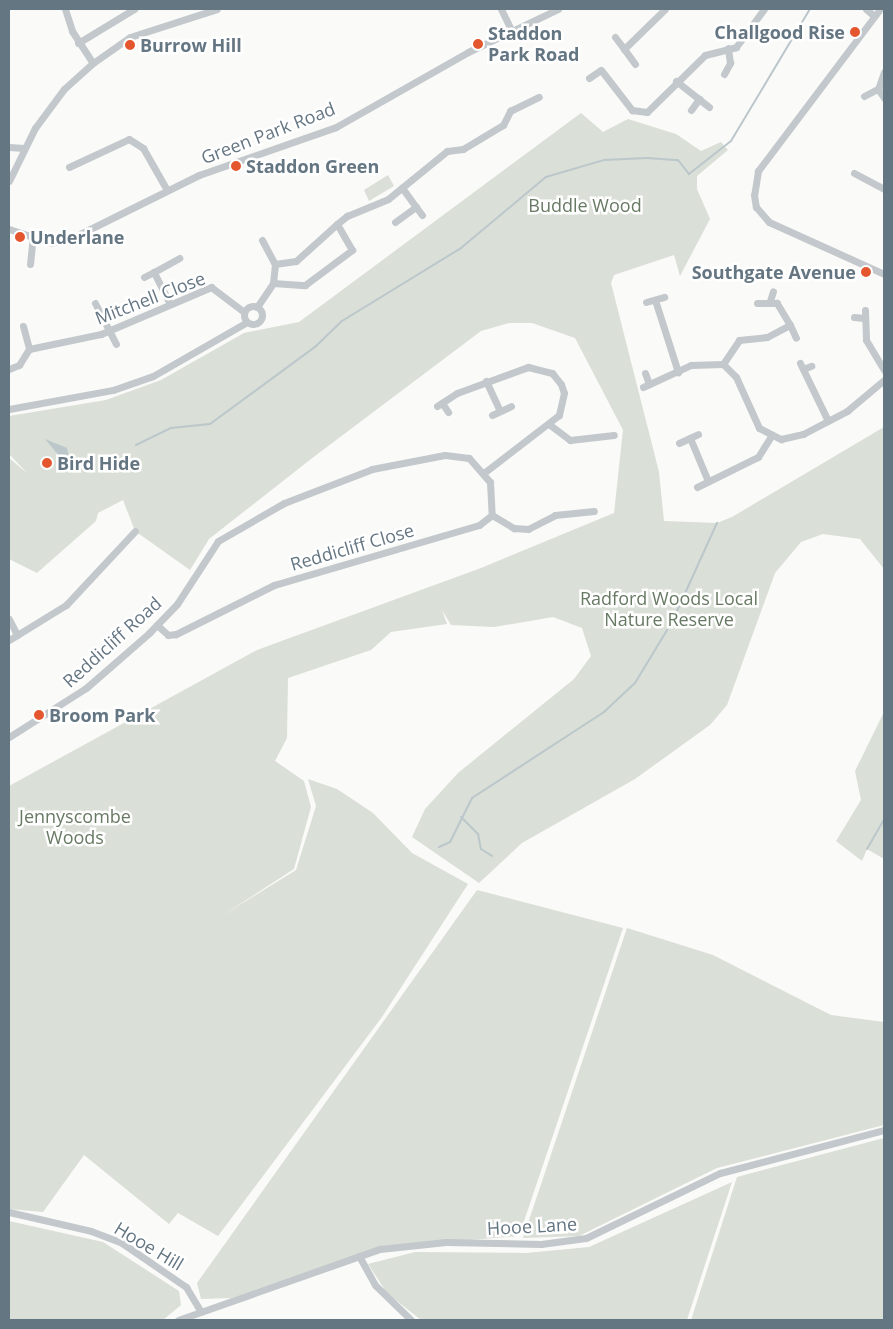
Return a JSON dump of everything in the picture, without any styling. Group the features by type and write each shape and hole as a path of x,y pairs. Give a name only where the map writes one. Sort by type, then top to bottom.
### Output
{"street":[{"path":"64,9 78,43 93,62"},
{"path":"78,43 134,9"},
{"path":"9,181 24,148 64,89 93,62 130,38 217,9"},
{"path":"501,9 512,32"},
{"name":"Green Park Road","path":"9,229 51,243 74,237 167,190 336,127 468,52 558,9"},
{"path":"624,49 665,9"},
{"path":"589,78 600,70 638,113 647,112 676,81 705,55 736,47 764,9"},
{"path":"866,9 874,16"},
{"path":"880,9 758,171 754,195 756,207 769,222 884,274"},
{"path":"616,37 635,64"},
{"path":"724,74 730,63 728,48"},
{"path":"864,96 878,89 884,72"},
{"path":"676,81 709,107"},
{"path":"878,89 884,98"},
{"path":"275,264 296,261 337,224 402,188 447,151 463,149 503,125 510,111 539,97"},
{"path":"691,110 699,99"},
{"path":"69,167 121,139 136,141 167,190"},
{"path":"9,147 24,148"},
{"path":"76,154 80,161"},
{"path":"854,174 884,189"},
{"path":"402,188 422,215"},
{"path":"395,222 416,207"},
{"path":"272,283 306,286 352,250 337,224"},
{"path":"30,264 33,237"},
{"path":"247,322 244,312 257,307 272,283 275,264 262,240"},
{"path":"144,277 179,258"},
{"path":"154,272 170,304"},
{"name":"Mitchell Close","path":"29,349 110,330 211,287 244,312"},
{"path":"770,301 773,291"},
{"path":"646,302 664,297"},
{"path":"655,300 678,372"},
{"path":"757,302 770,301 783,310 796,338"},
{"path":"95,303 116,344"},
{"path":"9,409 113,390 153,376 247,322 260,321 257,307"},
{"path":"865,310 864,318 869,349 884,370"},
{"path":"854,317 864,318"},
{"path":"723,364 740,340 767,337 790,325"},
{"path":"9,370 19,365 29,349 22,326"},
{"path":"645,373 646,385 704,362 723,364 736,377 759,428 771,436 792,437 828,422 855,406 884,380"},
{"path":"811,366 802,366 828,422"},
{"path":"448,412 440,405 486,381 528,368 552,373 564,393 559,416 550,425 485,472 494,490 492,515 514,528 528,529 562,513 594,511"},
{"path":"486,381 500,411"},
{"path":"492,415 511,406"},
{"path":"550,425 570,440 602,438 614,435"},
{"path":"598,430 602,438"},
{"path":"679,443 698,434"},
{"path":"697,487 758,457 771,436"},
{"path":"690,438 708,481"},
{"name":"Reddicliff Road","path":"9,737 86,688 157,625 176,604 210,550 237,529 284,503 356,474 404,462 462,455 485,472"},
{"name":"Reddicliff Close","path":"157,625 168,634 176,634 274,585 432,540 478,524 492,515"},
{"path":"9,640 66,605 129,543 135,532"},
{"path":"9,620 17,635"},
{"name":"Hooe Lane","path":"178,1320 359,1256 446,1242 541,1244 586,1238 720,1173 884,1130"},
{"name":"Hooe Hill","path":"9,1212 91,1231 122,1243 186,1287 201,1312"},
{"path":"359,1256 375,1286 410,1320"}],"green space":[{"name":"Radford Woods Local Nature Reserve","path":"581,113 603,132 628,119 676,134 701,151 721,142 728,150 697,176 697,189 710,219 680,276 674,255 614,275 611,283 659,472 664,521 717,523 732,517 884,427 884,569 860,539 823,534 801,542 775,573 727,705 710,725 635,779 522,843 479,883 412,837 425,809 458,773 574,679 591,656 582,628 553,617 494,627 451,625 442,610 447,624 391,632 371,650 288,678 287,738 275,761 304,781 311,807 294,869 220,917 296,870 316,806 308,779 337,789 373,813 412,853 468,884 382,1017 218,1236 178,1213 169,1224 84,1155 43,1212 9,1209 9,786 257,650 481,568 614,513 623,430 575,338 532,323 509,323 481,331 311,459 209,539 190,570 135,531 123,500 98,513 96,521 37,573 9,559 9,458 27,473 9,454 9,416 106,400 161,380 244,333 299,322"},
{"path":"388,175 394,186 369,201 364,190"},
{"path":"884,712 884,859 867,849 862,861 836,841 861,800 855,771"},
{"path":"477,890 623,928 519,1236 379,1247 232,1298 201,1299 197,1283"},
{"path":"627,928 713,955 831,1015 884,1022 884,1125 717,1168 579,1236 523,1238"},
{"path":"884,1138 884,1320 691,1320 737,1177"},
{"path":"732,1182 687,1320 421,1320 387,1293 368,1264 415,1252 526,1253 589,1247"},
{"path":"9,1221 103,1242 179,1291 181,1305 163,1320 9,1320"}],"shaded area":[{"path":"45,439 67,448 69,458 61,458"}],"waterway":[{"path":"136,445 171,428 210,424 316,346 342,321 461,248 546,177 604,160 647,158 678,160 689,174 731,141 810,9"},
{"path":"439,847 450,842 472,798 604,712 635,683 672,622 717,523"},
{"path":"461,817 478,834 481,849 492,856"},
{"path":"867,849 884,820"}],"place":[{"name":"Challgood Rise","path":"855,32"},
{"name":"Staddon Park Road","path":"478,44"},
{"name":"Burrow Hill","path":"130,45"},
{"name":"Staddon Green","path":"236,166"},
{"name":"Underlane","path":"20,237"},
{"name":"Southgate Avenue","path":"866,272"},
{"name":"Bird Hide","path":"47,463"},
{"name":"Broom Park","path":"39,715"}],"park label":[{"name":"Buddle Wood","path":"585,205"},
{"name":"Jennyscombe Woods","path":"75,828"}]}
